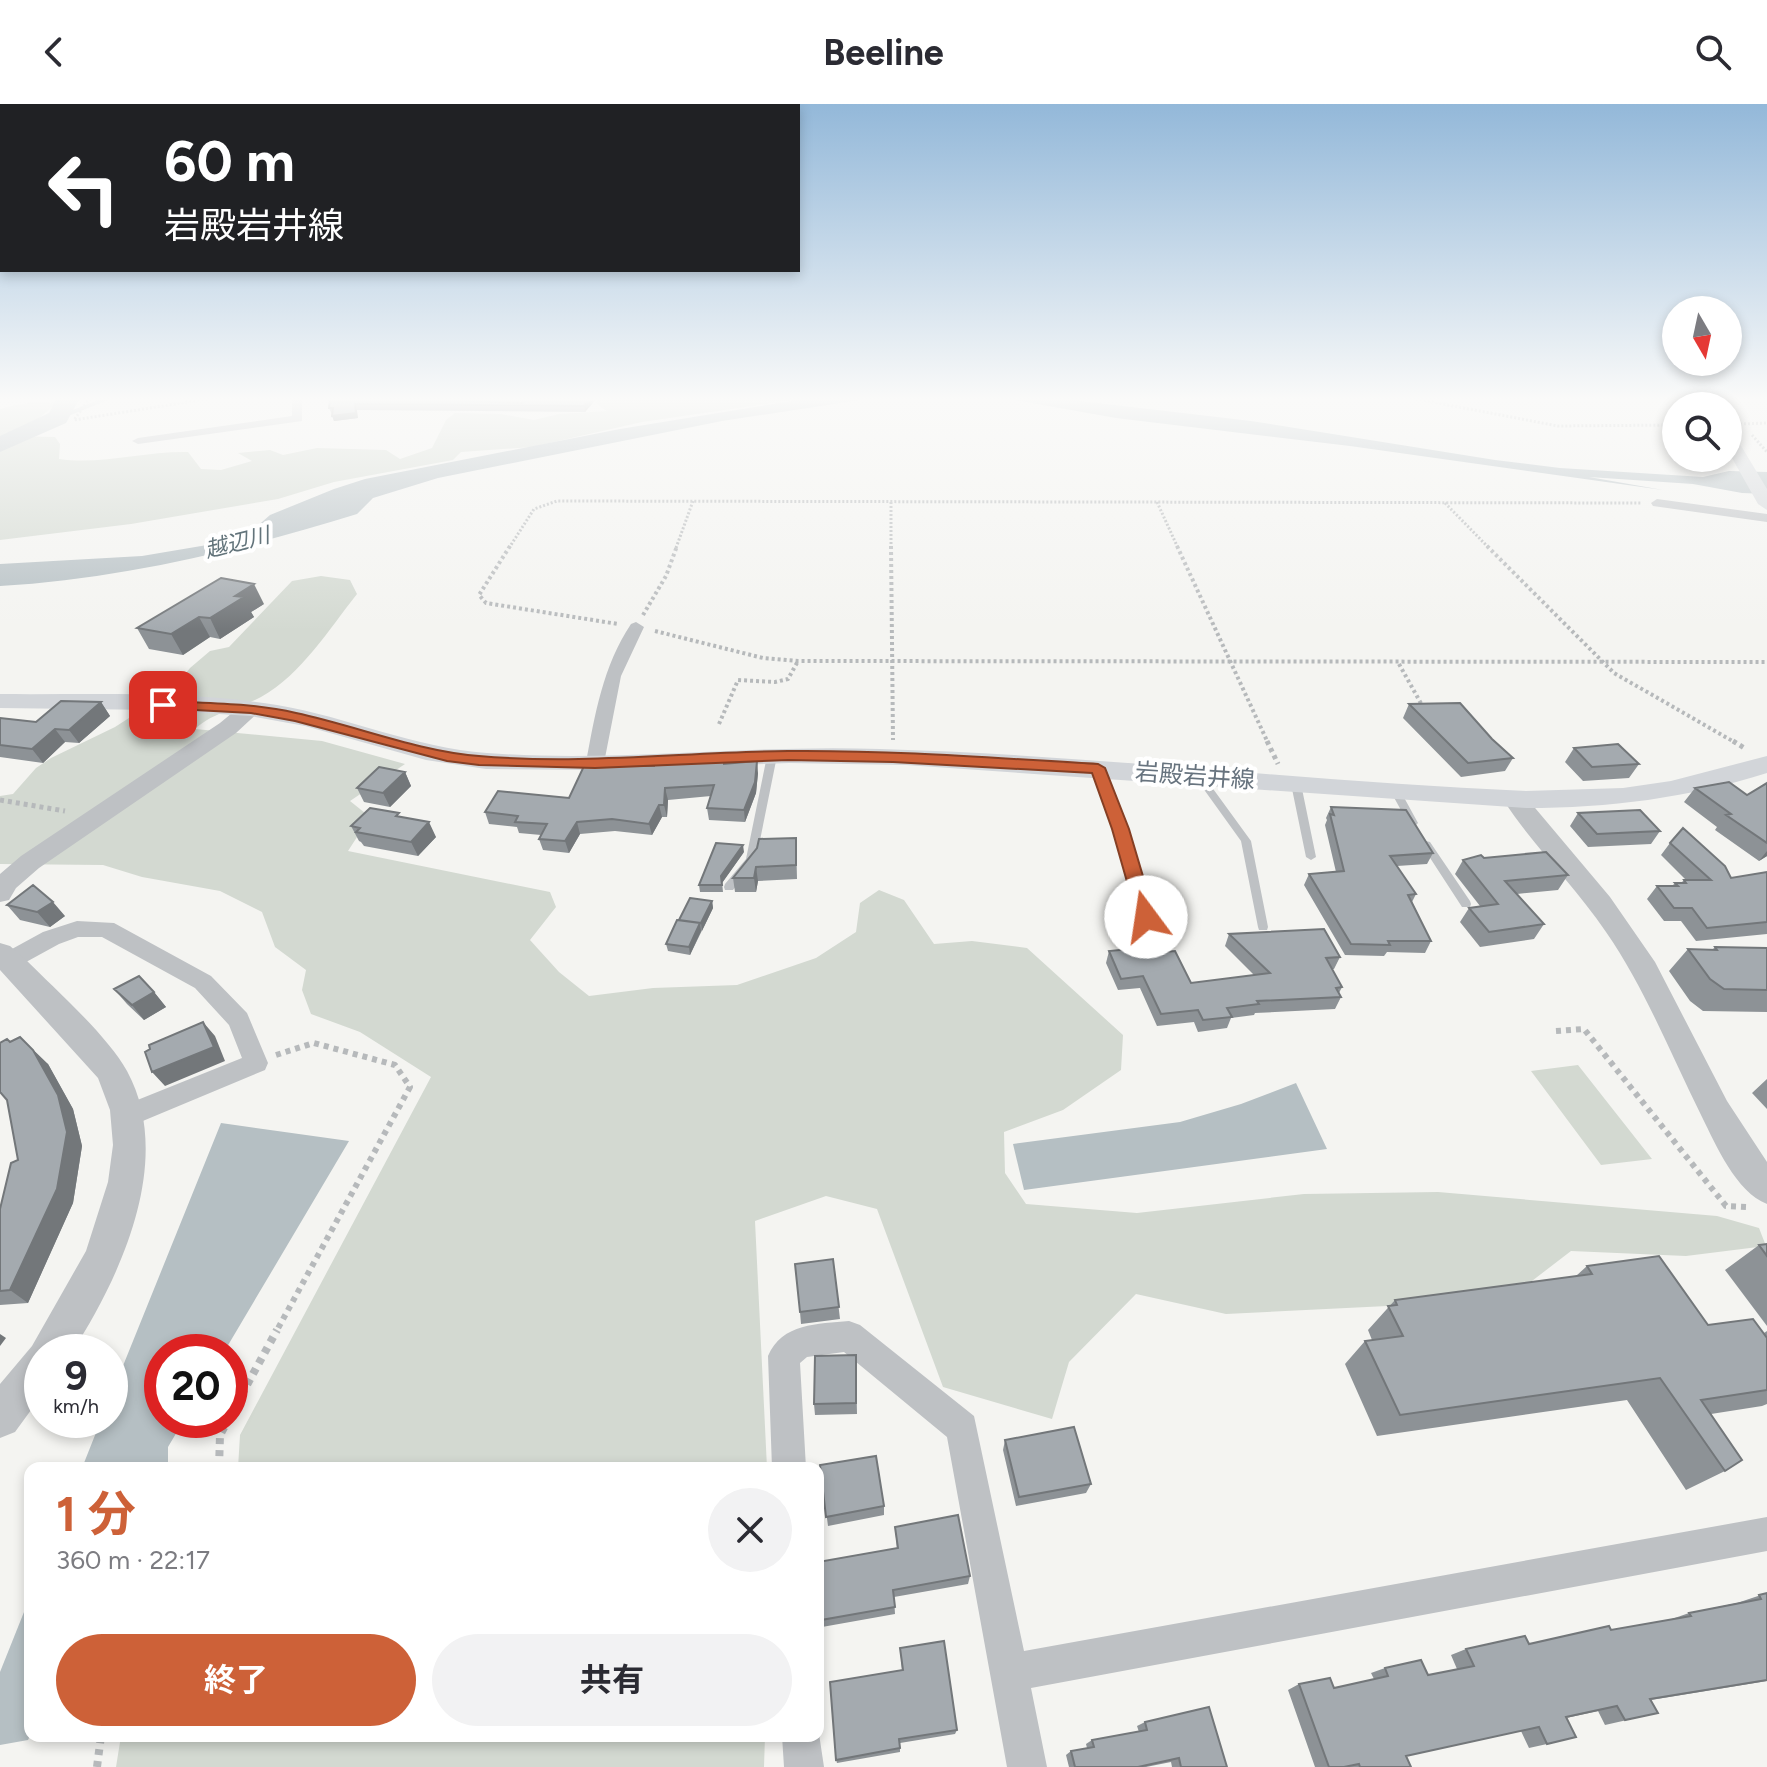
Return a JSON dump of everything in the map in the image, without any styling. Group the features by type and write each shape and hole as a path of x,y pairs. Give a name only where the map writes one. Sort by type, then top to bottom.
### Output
{"main road":[{"path":"1750,476 1767,508"},
{"name":"岩殿岩井線","path":"0,701 251,709 296,717 447,756 536,764 772,756 893,757 1098,768 1516,801 1592,800 1665,793 1761,759"}],"street":[{"path":"1657,503 1767,508"},
{"path":"595,763 619,651 636,627"},
{"path":"0,893 7,882 30,862 228,728 251,709"},
{"path":"1516,801 1598,901 1646,970 1753,1152 1760,1197"},
{"path":"59,1334 100,1262 118,1218 127,1167 129,1115 116,1080 86,1038 4,957 77,929 106,929 203,982 239,1020 256,1063 129,1115"},
{"path":"789,1462 784,1356 800,1342 849,1336 962,1428 1027,1767"},
{"path":"0,1417 24,1386"},
{"path":"1009,1673 1767,1534"},
{"path":"802,1742 804,1767"}],"lane":[{"path":"729,887 751,860 772,756"},
{"path":"1098,768 1121,829 1151,938"},
{"path":"1200,776 1246,841 1263,927"},
{"path":"1292,783 1311,857"},
{"path":"1396,792 1466,904"}],"path":[{"path":"636,627 666,576 693,500"},
{"path":"1657,503 693,500 543,503 534,509 479,595 486,603 636,627 763,658 798,661 1767,662"},
{"path":"891,502 893,757"},
{"path":"1157,502 1228,661 1292,783"},
{"path":"1445,503 1599,661 1614,673 1761,759"},
{"path":"719,724 738,680 775,682 788,679 798,661"},
{"path":"1398,663 1428,716"},
{"path":"0,800 93,818"},
{"path":"1556,1031 1584,1029 1726,1206 1760,1197"},
{"path":"248,1383 410,1087 395,1065 314,1043 256,1063"},
{"path":"219,1462 220,1438"},
{"path":"97,1767 100,1742"}],"shaded area":[{"path":"0,476 369,476 334,482 278,499 131,524 0,540"},
{"path":"321,576 350,580 357,594 302,664 261,697 211,718 195,729 322,741 405,764 350,801 370,817 348,851 550,892 556,907 530,940 559,972 589,996 653,988 737,985 816,958 856,932 860,903 879,890 904,900 934,944 972,941 1027,948 1123,1035 1121,1070 1063,1110 1004,1132 1005,1173 1026,1204 1137,1213 1304,1194 1438,1192 1717,1216 1759,1228 1766,1246 1686,1256 1571,1251 1528,1284 1428,1304 1226,1314 1136,1294 1069,1362 1052,1419 943,1387 877,1209 826,1196 755,1221 767,1462 238,1462 240,1438 248,1438 248,1420 431,1077 360,1032 311,1014 302,990 306,970 275,947 262,912 220,891 142,877 103,865 0,864 0,796 13,794 36,768 51,758 115,727 174,689 190,668 210,651 229,647 292,581"},
{"path":"1578,1065 1652,1159 1601,1165 1531,1071"},
{"path":"120,1742 765,1742 764,1767 116,1767"}],"water":[{"name":"越辺川","path":"382,476 450,476 373,498 357,514 225,551 91,577 0,586 0,564 142,556 246,536 270,515 365,479"},
{"path":"1561,476 1767,476 1767,494 1693,484 1589,477 1663,490"},
{"path":"1296,1083 1327,1149 1024,1190 1013,1144 1180,1122"},
{"path":"221,1123 349,1141 235,1334 144,1334 144,1438 173,1438 168,1447 168,1462 84,1462 94,1438 128,1438 128,1353"},
{"path":"24,1612 24,1741 0,1745 0,1672"}],"building":[{"path":"221,578 254,584 235,596 244,597 210,618 199,617 171,634 137,628"},
{"path":"61,701 101,702 69,730 55,729 32,749 0,745 0,718 36,722"},
{"path":"1460,703 1513,758 1468,763 1409,704"},
{"path":"1618,744 1639,764 1592,767 1574,748"},
{"path":"674,759 675,763 724,759 724,764 757,761 755,782 744,810 707,808 714,785 665,788 664,805 659,805 649,824 612,819 577,822 565,841 539,839 547,824 515,822 518,816 485,812 498,791 569,798 584,766 654,766 654,761"},
{"path":"379,767 405,772 383,793 357,788"},
{"path":"1729,782 1747,795 1767,783 1767,843 1726,815 1731,814 1695,788"},
{"path":"1331,807 1406,810 1433,853 1390,856 1416,894 1408,895 1431,941 1388,941 1390,945 1351,944 1309,874 1344,871"},
{"path":"370,808 429,822 411,842 356,832 360,828 351,826"},
{"path":"1640,810 1660,831 1597,834 1578,813"},
{"path":"1683,828 1725,866 1731,878 1767,872 1767,922 1707,928 1692,908 1674,908 1657,886 1678,886 1675,883 1686,883 1684,880 1711,880 1670,843"},
{"path":"796,838 796,865 756,867 754,878 733,878 757,848 759,839"},
{"path":"716,843 743,845 721,876 722,885 699,885"},
{"path":"1546,852 1568,875 1505,881 1544,924 1489,932 1469,908 1498,904 1463,860 1481,855 1484,858"},
{"path":"33,885 53,902 37,912 7,905"},
{"path":"690,898 712,901 701,923 679,920"},
{"path":"677,920 700,923 689,947 666,944"},
{"path":"1324,929 1340,957 1326,958 1342,987 1336,988 1341,997 1257,1001 1259,1004 1227,1008 1232,1017 1203,1020 1198,1010 1161,1014 1143,976 1121,979 1109,951 1150,947 1154,953 1175,951 1191,983 1270,973 1229,934"},
{"path":"1715,947 1767,948 1767,990 1724,989 1710,979 1688,949 1717,950"},
{"path":"139,976 154,992 132,1005 114,989"},
{"path":"203,1022 214,1047 152,1072 145,1052 150,1049 149,1045"},
{"path":"20,1037 33,1050 58,1095 67,1132 57,1189 10,1290 0,1291 0,1209 11,1163 18,1160 7,1100 0,1092 0,1043"},
{"path":"1767,1244 1767,1256 1759,1245"},
{"path":"1659,1256 1708,1325 1753,1319 1767,1338 1767,1390 1701,1400 1742,1460 1725,1471 1660,1378 1400,1415 1365,1341 1403,1336 1388,1306 1397,1305 1395,1300 1592,1274 1587,1266"},
{"path":"833,1259 839,1307 800,1312 795,1264"},
{"path":"856,1355 856,1403 814,1404 815,1356"},
{"path":"1074,1427 1091,1484 1019,1497 1005,1440"},
{"path":"876,1456 884,1506 826,1517 824,1464"},
{"path":"958,1515 970,1576 893,1590 895,1607 824,1619 824,1561 898,1548 895,1527"},
{"path":"1767,1593 1767,1680 1650,1699 1658,1713 1625,1720 1617,1706 1566,1717 1576,1737 1547,1744 1539,1727 1406,1756 1411,1767 1360,1767 1359,1764 1329,1767 1299,1684 1330,1678 1334,1688 1388,1676 1385,1668 1421,1660 1428,1675 1474,1666 1466,1649 1525,1636 1529,1644 1609,1626 1611,1630 1691,1616 1689,1613 1761,1599 1759,1595"},
{"path":"944,1641 957,1730 899,1739 900,1748 836,1760 830,1682 903,1670 900,1648"},
{"path":"1209,1707 1227,1767 1181,1767 1179,1758 1138,1767 1075,1767 1071,1751 1094,1747 1092,1740 1147,1730 1145,1722"}],"route":[{"path":"163,705 251,709 479,761 595,763 788,755 893,757 1098,768 1121,829 1146,917"}]}
